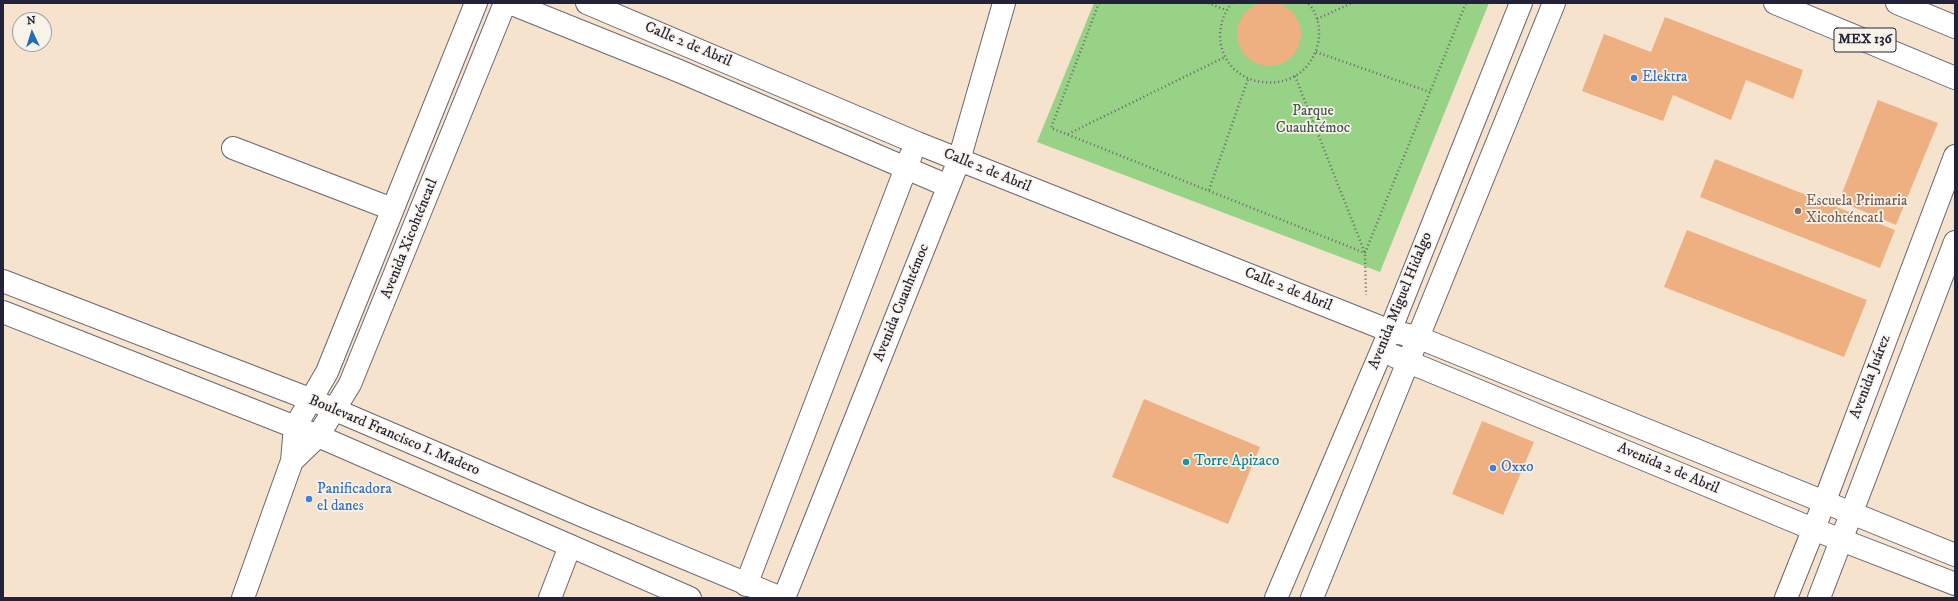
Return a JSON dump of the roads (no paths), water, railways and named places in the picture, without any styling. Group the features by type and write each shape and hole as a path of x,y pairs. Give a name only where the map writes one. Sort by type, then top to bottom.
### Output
{"street":[{"name":"Avenida Xicohténcatl","path":"243,598 292,461 295,427 327,372 476,3"},
{"name":"Avenida Xicohténcatl","path":"292,461 318,436 350,384 505,3"},
{"name":"Calle 2 de Abril","path":"510,3 679,71 948,186"},
{"name":"Avenida Cuauhtémoc","path":"784,598 959,160 1004,3"},
{"name":"Avenida Miguel Hidalgo","path":"1276,598 1390,331 1521,3"},
{"name":"Avenida Miguel Hidalgo","path":"1312,598 1407,361 1554,3"},
{"name":"MEX 136","path":"1775,3 1955,78"},
{"path":"1897,3 1955,27"},
{"path":"592,35 594,6"},
{"name":"Calle 2 de Abril","path":"594,6 917,143 1390,331"},
{"path":"679,71 690,46"},
{"path":"430,119 454,130"},
{"path":"744,591 906,167 917,143"},
{"path":"233,148 392,210"},
{"name":"Avenida Juárez","path":"1786,598 1824,503 1955,156"},
{"path":"1930,223 1955,232"},
{"name":"Avenida Juárez","path":"1819,598 1853,514 1955,242"},
{"path":"374,255 398,266"},
{"name":"Boulevard Francisco I. Madero","path":"3,281 312,400 744,591 781,598"},
{"name":"Boulevard Francisco I. Madero","path":"3,312 318,436 690,598"},
{"name":"Avenida 2 de Abril","path":"1390,331 1417,337 1955,555"},
{"path":"1885,342 1914,352"},
{"name":"Avenida 2 de Abril","path":"1381,352 1407,361 1842,541 1955,584"},
{"path":"1537,415 1548,390"},
{"path":"1670,470 1682,445"},
{"path":"1311,516 1340,527"},
{"path":"550,598 570,546"}],"place":[{"name":"Elektra","path":"1634,78"},
{"name":"Escuela Primaria Xicohténcatl","path":"1798,211"},
{"name":"Torre Apizaco","path":"1186,462"},
{"name":"Oxxo","path":"1493,468"},
{"name":"Panificadora el danes","path":"309,499"}],"park label":[{"name":"Parque Cuauhtémoc","path":"1313,120"}]}
